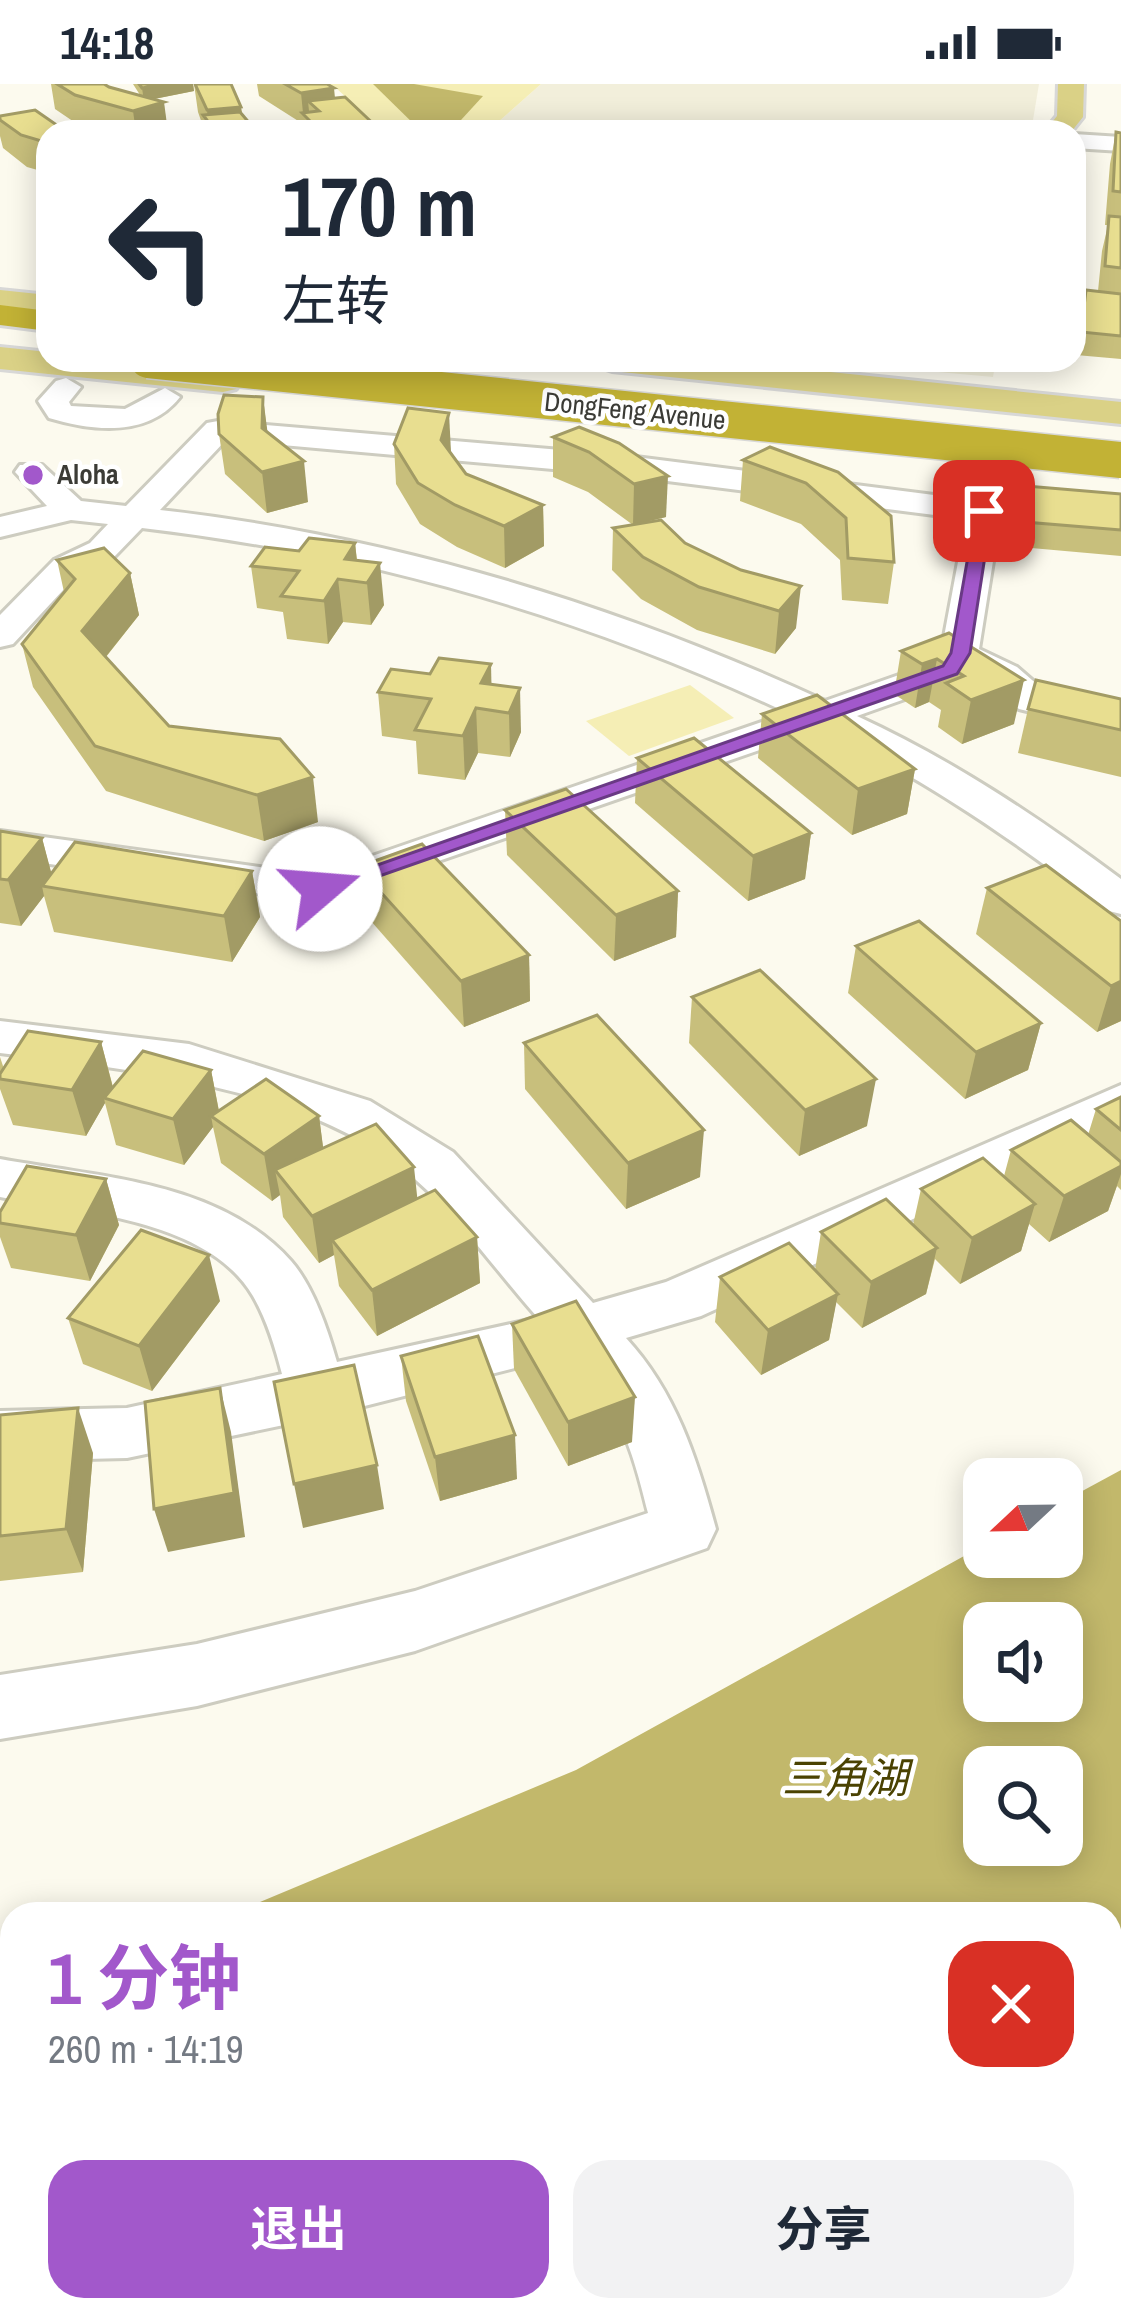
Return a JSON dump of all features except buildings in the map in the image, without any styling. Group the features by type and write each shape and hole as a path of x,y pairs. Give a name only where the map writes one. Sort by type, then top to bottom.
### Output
{"highway":[{"name":"DongFeng Avenue","path":"265,372 1121,460"},
{"name":"DongFeng Avenue","path":"516,372 1121,432"}],"main road":[{"path":"1062,120 1070,117 1071,84"},
{"path":"0,300 36,304"},
{"path":"277,372 985,459 1009,487"},
{"path":"797,372 1041,389 1121,413"},
{"path":"985,459 997,385"},
{"path":"1009,487 1041,389"},
{"path":"1009,487 1121,473"}],"street":[{"path":"1086,142 1121,144"},
{"path":"67,386 53,401 59,412 86,420 152,411 165,397"},
{"path":"71,510 15,475 86,420"},
{"path":"0,635 66,567 102,550 206,437 235,429 620,465 1009,487 951,670 320,889 0,844"},
{"path":"1,528 71,510 346,549 459,578 640,637 825,713 970,796 1121,900"},
{"path":"960,653 1004,675 1034,701 1121,722"},
{"path":"0,1037 189,1061 352,1114 434,1165 635,1387 666,1460 684,1528 415,1621 197,1675 0,1707"},
{"path":"0,1436 127,1433 317,1394 681,1300 1121,1102"},
{"path":"0,1178 160,1208 220,1232 273,1278 300,1334 317,1394"}],"shaded area":[{"path":"305,84 541,84 500,120 371,120 336,88"},
{"path":"541,84 1039,84 1033,120 500,120"},
{"path":"938,372 994,372 993,377"},
{"path":"690,685 734,718 629,756 586,721"}],"water":[{"path":"373,84 414,84 483,96 461,120 410,120"},
{"name":"三角湖","path":"1121,1470 1121,1902 260,1902 576,1770 963,1557 963,1578 1083,1578 1083,1491"}],"place":[{"name":"Aloha","path":"33,475"}],"route":[{"path":"320,889 951,670 960,653 984,511"}]}
